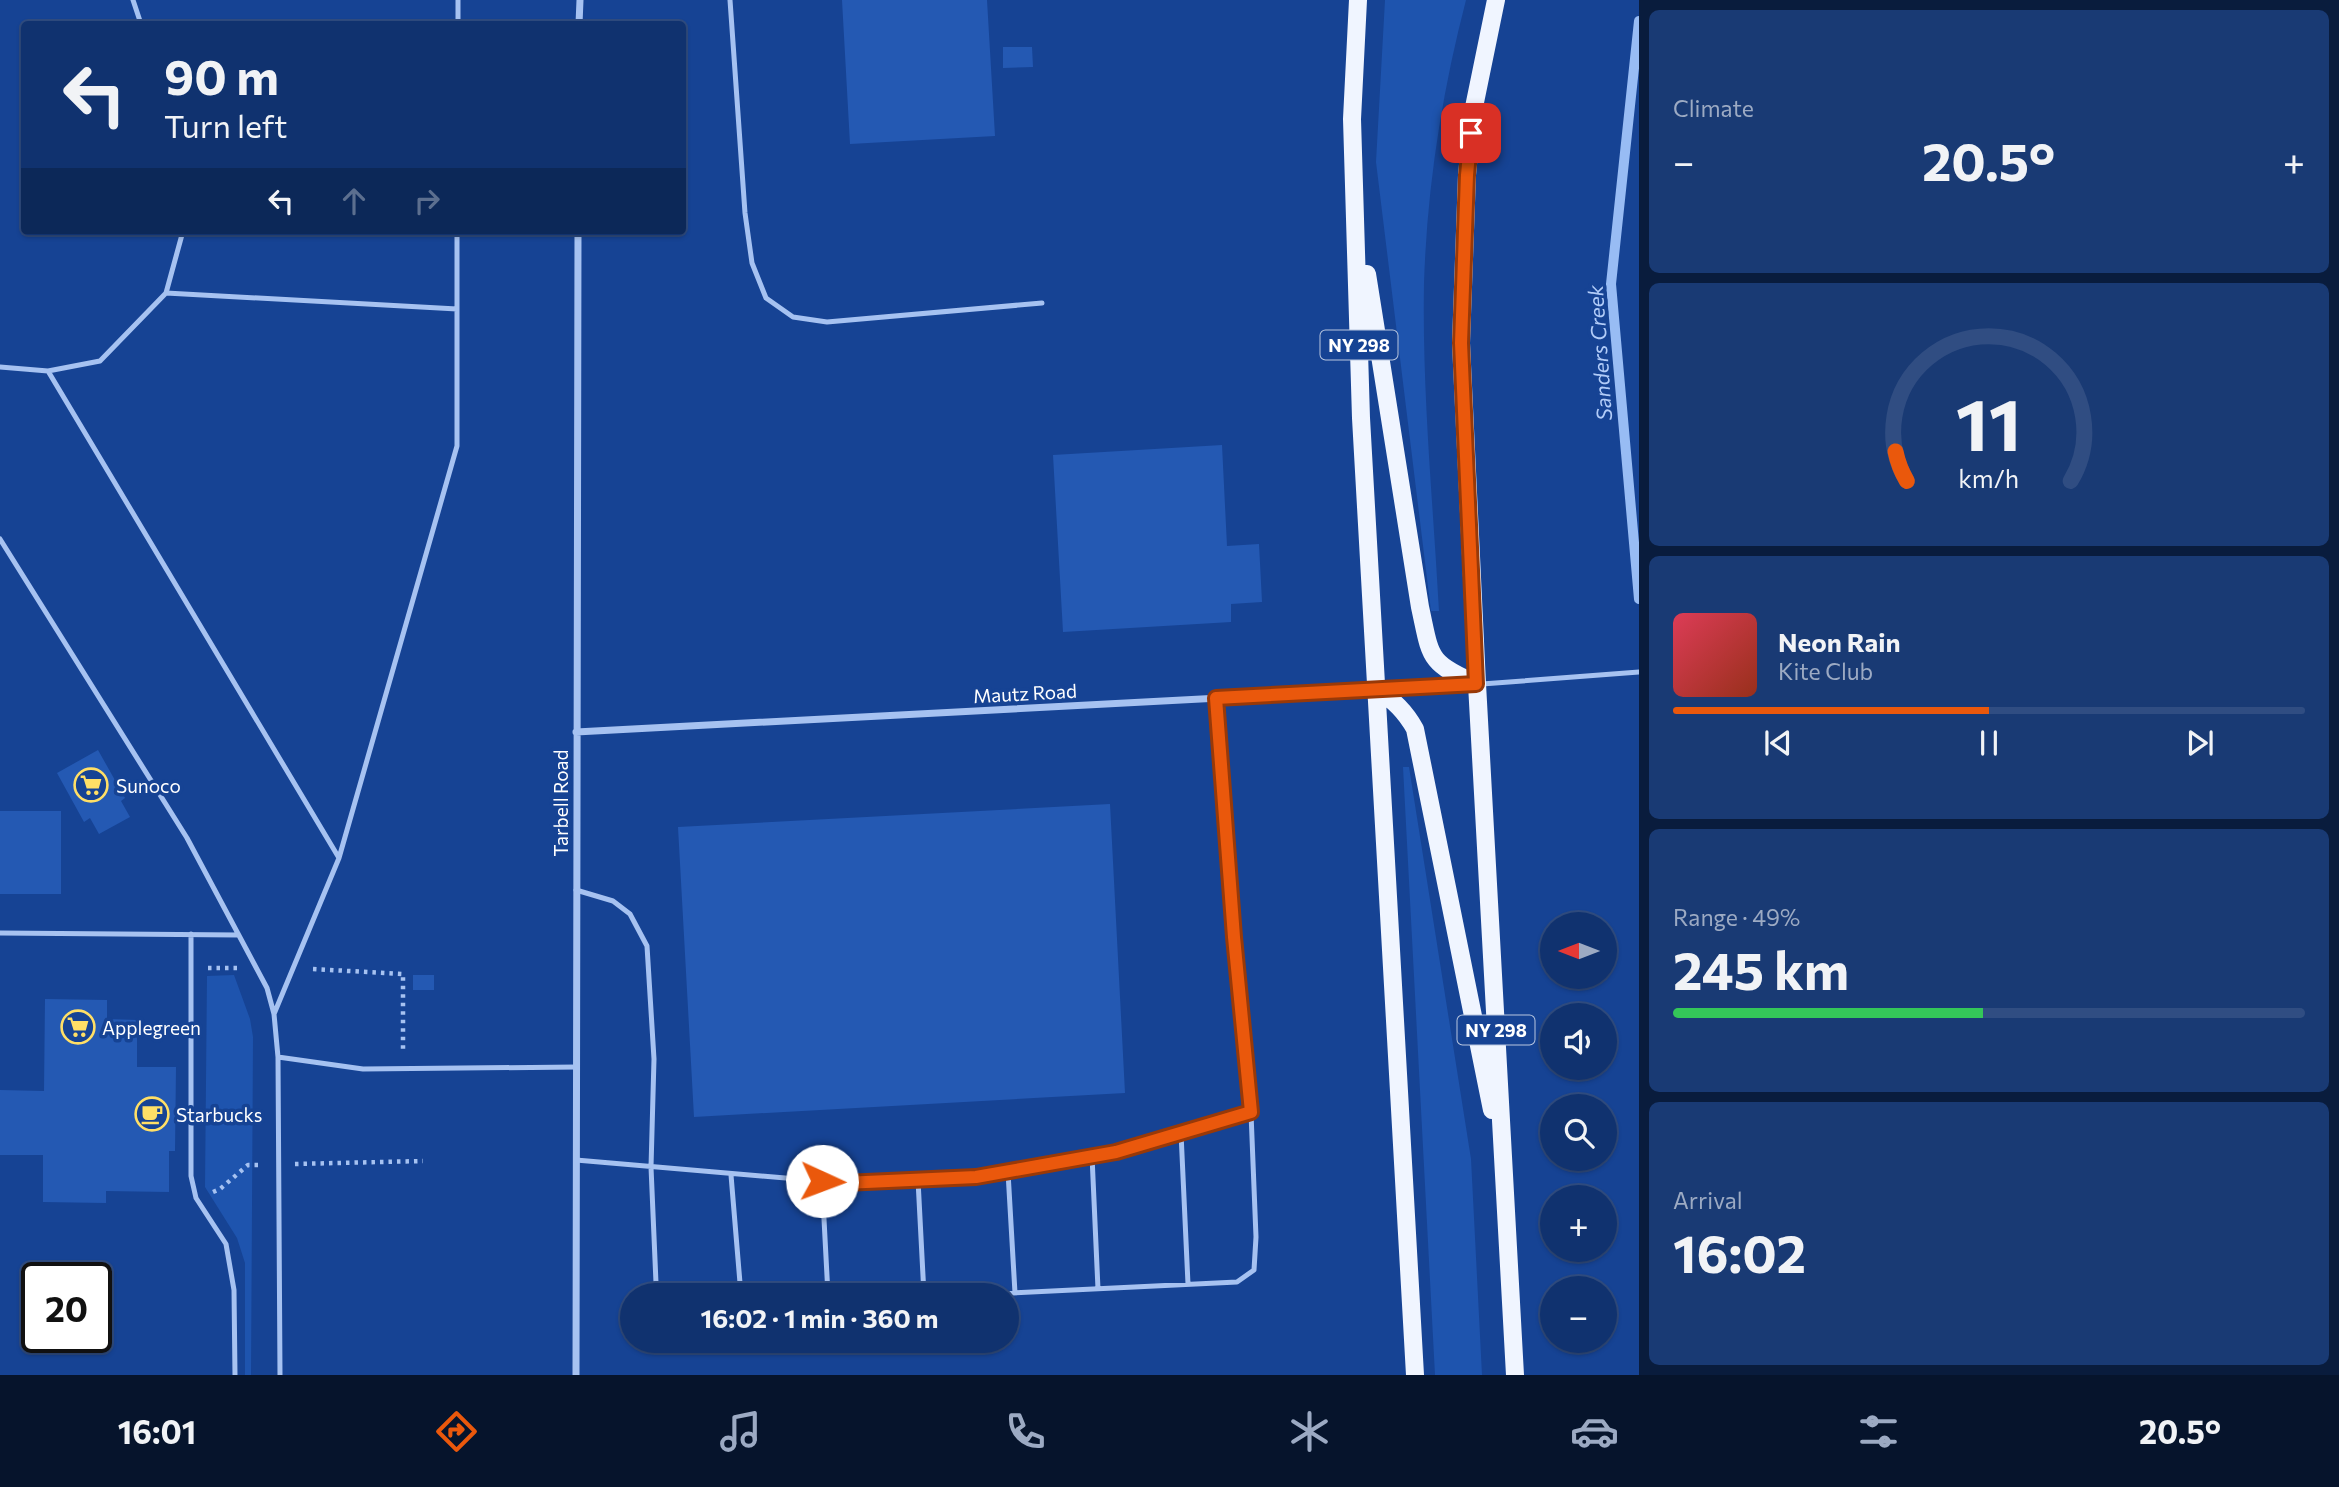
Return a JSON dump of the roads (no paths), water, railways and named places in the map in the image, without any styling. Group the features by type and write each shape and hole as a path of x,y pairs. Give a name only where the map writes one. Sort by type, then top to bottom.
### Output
{"main road":[{"name":"NY 298","path":"1358,0 1353,119 1361,418 1415,1375"},
{"name":"NY 298","path":"1496,0 1473,112 1467,175 1461,343 1476,684 1515,1375"},
{"path":"1355,201 1420,607 1429,645 1435,660 1446,671 1476,684"},
{"path":"1377,689 1397,703 1407,714 1415,730 1504,1169"}],"street":[{"path":"579,21 580,0"},
{"name":"Tarbell Road","path":"576,1375 579,235"},
{"name":"Mautz Road","path":"576,732 1476,684"}],"lane":[{"path":"133,0 140,21"},
{"path":"457,21 458,0"},
{"path":"730,0 752,263 766,298 793,317 827,322 1042,303"},
{"path":"0,367 48,371 100,361 166,293 182,235"},
{"path":"274,1014 338,858 457,446 457,235"},
{"path":"166,293 457,309"},
{"path":"48,371 338,858"},
{"path":"0,539 187,838 267,988 274,1014 278,1057 280,1375"},
{"path":"1476,684 1639,672"},
{"path":"1019,1293 1237,1282 1254,1270 1256,1237 1251,1112 1234,937 1216,698"},
{"path":"576,890 613,901 630,914 647,946 654,1059 651,1167 656,1283"},
{"path":"0,933 238,934"},
{"path":"191,934 191,1175 196,1198 226,1244 234,1290 234,1375"},
{"path":"278,1057 363,1069 576,1067"},
{"path":"576,1160 844,1183 976,1177 1116,1152 1251,1112"},
{"path":"1181,1133 1188,1284"},
{"path":"1092,1156 1098,1289"},
{"path":"1007,1172 1014,1283"},
{"path":"731,1175 740,1283"},
{"path":"918,1180 922,1283"},
{"path":"822,1181 827,1283"}],"waterway":[{"name":"Sanders Creek","path":"1639,21 1611,284 1639,599"}],"place":[{"name":"Sunoco","path":"91,785"},
{"name":"Applegreen","path":"78,1027"},
{"name":"Starbucks","path":"152,1114"}]}
